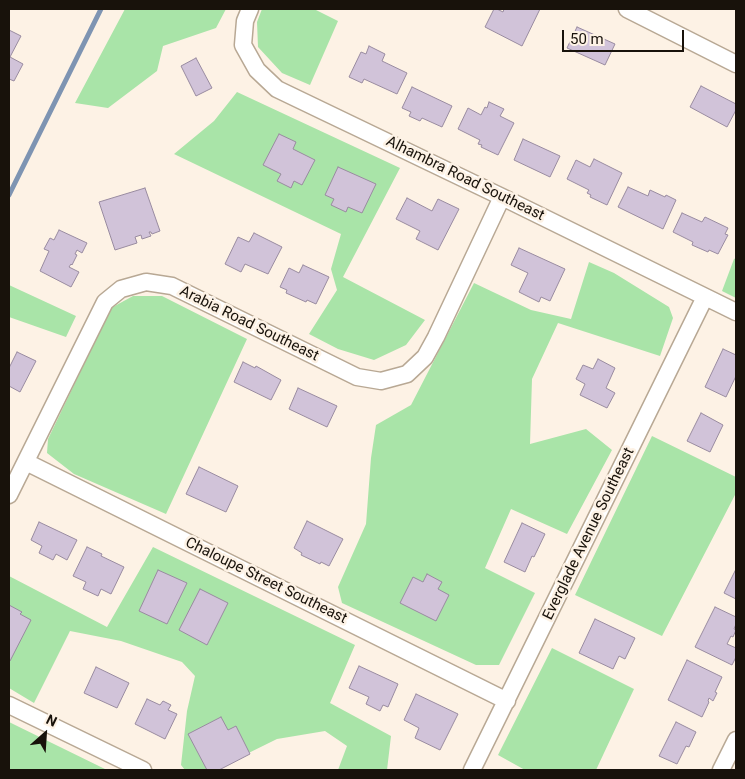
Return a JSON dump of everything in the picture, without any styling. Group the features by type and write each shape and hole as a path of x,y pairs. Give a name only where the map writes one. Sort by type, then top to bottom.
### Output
{"street":[{"name":"Alhambra Road Southeast","path":"250,9 245,21 243,46 257,70 277,89 736,312"},
{"path":"627,9 736,64"},
{"name":"Arabia Road Southeast","path":"9,496 105,302 121,289 146,282 172,286 357,377 381,381 406,374 425,357 502,197"},
{"name":"Everglade Avenue Southeast","path":"472,770 706,297"},
{"name":"Chaloupe Street Southeast","path":"26,462 507,700"},
{"path":"9,705 143,770"},
{"path":"721,770 736,740"}],"green space":[{"path":"125,9 226,9 216,28 163,46 157,71 108,108 75,103"},
{"path":"262,9 314,9 338,21 310,85 282,73 258,47 257,22"},
{"path":"237,92 400,168 343,277 425,320 406,345 374,360 338,349 309,334 337,290 331,269 341,234 174,154 214,121"},
{"path":"736,258 736,298 722,291"},
{"path":"589,262 614,273 669,307 673,318 660,356 558,323 532,379 530,444 586,429 612,450 567,534 511,509 485,568 535,593 499,665 476,665 342,603 338,587 366,524 371,458 376,425 411,405 474,283 531,310 571,319"},
{"path":"9,285 76,316 66,337 9,317"},
{"path":"133,296 162,296 247,339 166,514 74,474 47,453 48,439 111,308"},
{"path":"652,436 736,477 736,493 662,636 575,595"},
{"path":"153,547 355,645 330,703 391,736 387,770 338,770 347,746 325,731 277,739 214,770 185,770 181,765 187,711 195,676 182,662 121,641 70,631 34,703 9,688 9,576 107,627"},
{"path":"552,648 634,689 596,770 525,770 498,755"},
{"path":"9,722 107,770 9,770"}],"building":[{"path":"494,9 503,12 504,9 540,9 522,46 485,27"},
{"path":"577,27 615,44 605,65 567,48"},
{"path":"9,30 21,36 10,57 23,64 14,81 9,79"},
{"path":"369,46 385,54 382,61 407,73 397,94 364,79 362,83 349,77 361,52 366,54"},
{"path":"196,58 212,88 196,96 181,66"},
{"path":"701,86 736,104 736,110 727,127 690,107"},
{"path":"412,87 452,106 442,127 422,118 420,121 409,116 411,112 402,108"},
{"path":"489,102 504,109 500,116 514,123 498,155 481,147 482,145 478,144 480,140 458,129 468,108 481,115"},
{"path":"279,134 296,142 293,149 315,160 302,185 294,181 291,188 277,181 281,174 263,165"},
{"path":"523,139 560,156 550,177 514,160"},
{"path":"594,159 622,173 607,205 590,197 591,195 587,193 589,190 567,179 576,160 590,167"},
{"path":"338,167 376,184 362,213 348,207 346,212 331,205 334,199 325,195"},
{"path":"628,187 648,196 650,190 676,200 663,229 618,207"},
{"path":"145,188 160,231 152,234 149,232 151,236 142,239 141,235 135,237 137,243 115,250 99,202"},
{"path":"407,198 432,211 438,199 459,209 438,250 416,239 420,231 396,219"},
{"path":"682,213 702,222 705,217 728,228 725,234 728,235 718,254 692,245 693,242 673,232"},
{"path":"59,230 87,243 82,253 77,250 75,254 77,255 69,267 79,272 71,287 40,271 49,251 44,249 50,238 54,240"},
{"path":"254,233 282,247 268,274 245,264 241,272 225,264 238,237 249,242"},
{"path":"519,248 565,269 550,301 541,297 539,302 519,292 528,273 511,265"},
{"path":"303,265 329,277 316,304 307,300 306,302 286,293 287,290 280,287 289,268 299,273"},
{"path":"723,349 736,355 736,376 726,397 705,387"},
{"path":"17,352 36,361 20,392 9,386 9,368"},
{"path":"598,359 615,368 606,388 615,393 607,408 580,395 585,384 576,379 583,365 593,369"},
{"path":"243,362 255,368 256,366 281,380 271,400 234,382"},
{"path":"298,388 337,406 327,427 289,409"},
{"path":"701,413 723,425 710,452 687,441"},
{"path":"199,467 238,486 226,512 186,494"},
{"path":"307,521 343,539 329,566 301,555 302,553 294,548"},
{"path":"39,522 77,540 67,560 56,554 53,560 39,553 42,546 31,540"},
{"path":"522,523 545,534 525,572 504,562"},
{"path":"87,547 124,567 111,594 101,589 98,596 83,589 86,582 73,576"},
{"path":"736,569 736,599 724,593"},
{"path":"158,570 187,583 167,624 139,611"},
{"path":"427,574 442,582 438,589 449,595 436,621 400,603 413,577 423,582"},
{"path":"200,589 228,603 207,645 179,630"},
{"path":"9,605 22,612 20,614 31,620 10,661 9,660"},
{"path":"715,607 736,617 734,629 736,630 727,644 736,648 736,657 732,665 695,647"},
{"path":"595,619 635,638 625,659 619,656 613,669 579,653"},
{"path":"687,660 722,677 713,701 709,698 702,717 668,700"},
{"path":"359,666 398,684 388,707 383,705 380,711 366,704 369,697 349,688"},
{"path":"96,667 129,683 117,708 84,693"},
{"path":"416,694 458,714 440,750 415,738 419,728 404,720"},
{"path":"147,699 160,705 163,701 171,705 168,710 177,714 165,739 135,724"},
{"path":"221,717 228,730 236,726 250,754 219,770 207,770 188,734"},
{"path":"676,722 696,732 689,747 686,746 677,764 659,756"}],"waterway":[{"path":"9,195 101,9"}]}
